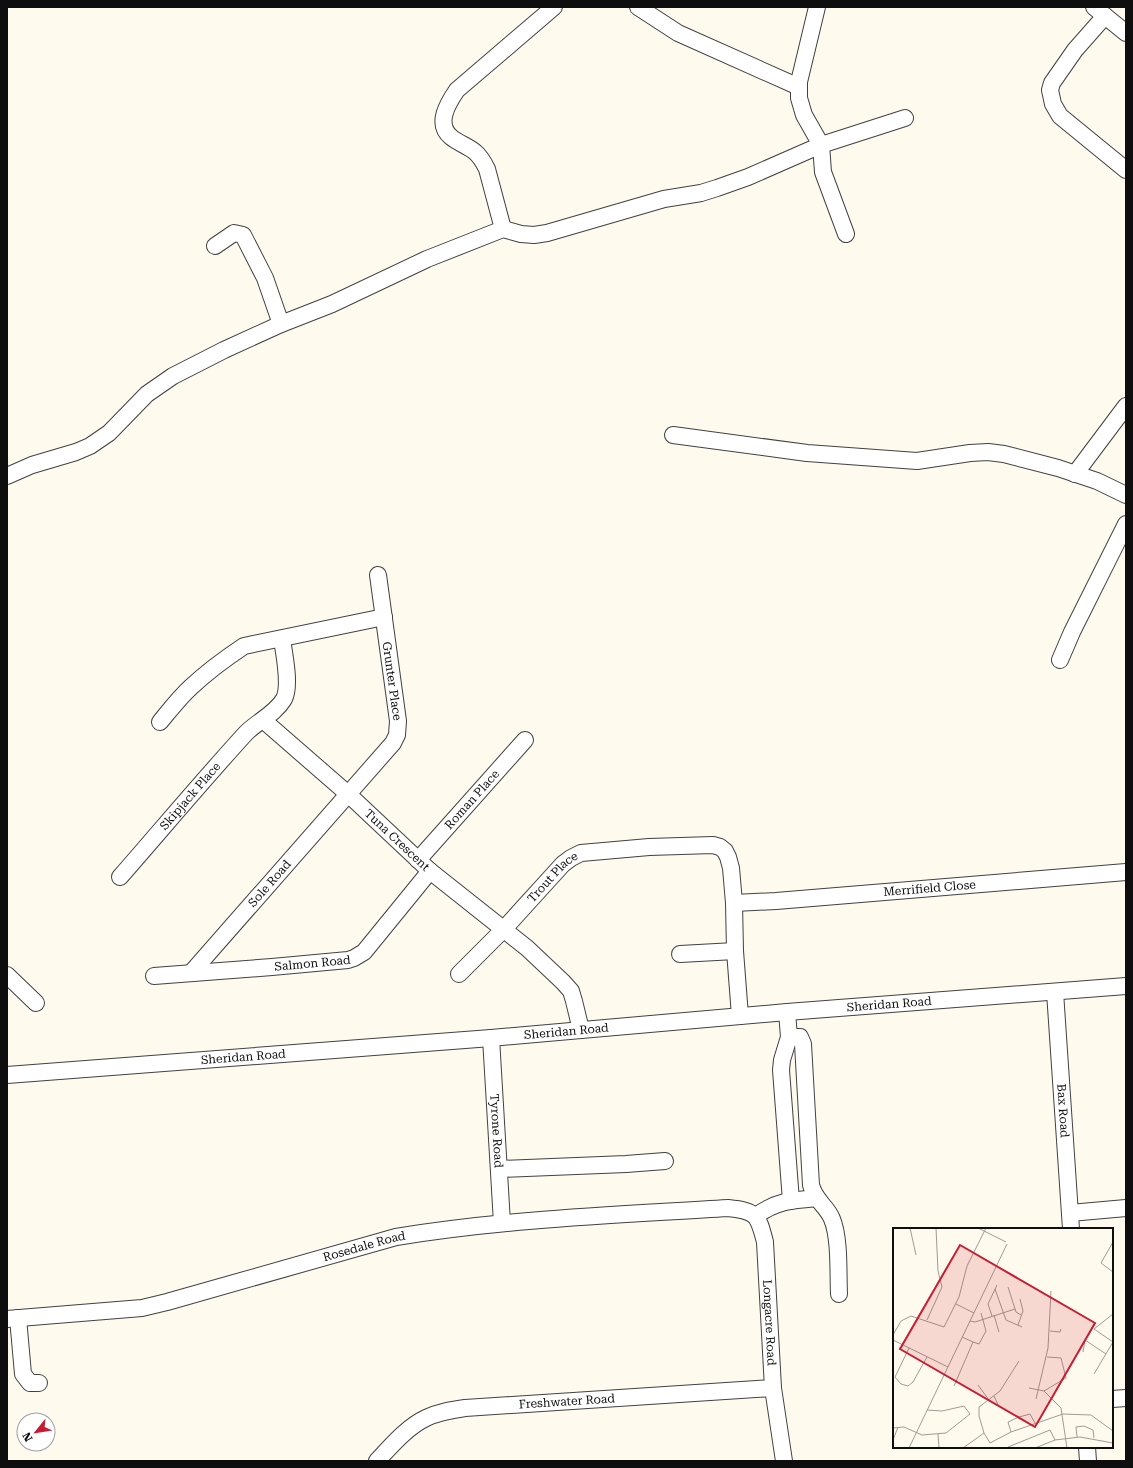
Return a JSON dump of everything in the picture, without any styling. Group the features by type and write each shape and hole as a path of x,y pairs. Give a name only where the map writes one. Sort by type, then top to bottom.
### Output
{"street":[{"path":"503,229 487,169 483,161 474,151 447,134 444,122 445,112 449,101 466,82 543,18 554,7"},
{"path":"638,7 678,33 799,87"},
{"path":"818,7 805,55 799,87 800,105 821,144 823,172 846,234"},
{"path":"1126,33 1099,11 1075,50 1052,83 1050,90 1052,104 1060,116 1126,170"},
{"path":"7,476 32,465 76,452 90,446 109,433 147,394 173,376 224,350 281,324 332,304 427,259 503,229 521,234 541,234 657,201 701,193 748,177 821,144 905,118"},
{"path":"215,246 234,233 242,235 265,278 281,324"},
{"path":"1075,474 1126,406"},
{"path":"673,435 807,453 917,461 970,453 988,452 1004,454 1058,468 1097,481 1126,495"},
{"path":"1060,660 1072,632 1126,524"},
{"name":"Grunter Place","path":"348,794 393,743 397,735 398,720 378,575"},
{"path":"160,722 179,698 192,685 244,646 384,617"},
{"path":"263,720 279,705 286,692 287,681 282,639"},
{"name":"Tuna Crescent","path":"263,720 348,794 430,871 527,948 563,982 570,991 574,1001 581,1030"},
{"name":"Skipjack Place","path":"120,877 247,732 263,720"},
{"name":"Roman Place","path":"418,860 525,740"},
{"name":"Sole Road","path":"191,973 348,794"},
{"name":"Trout Place","path":"460,974 571,858 581,854 693,845 713,845 720,847 728,857 731,868 734,904"},
{"name":"Salmon Road","path":"154,976 272,967 348,960 354,958 364,952 430,871"},
{"name":"Merrifield Close","path":"734,904 1126,872"},
{"path":"734,904 735,951 740,1016"},
{"path":"680,954 735,951"},
{"path":"7,975 36,1003"},
{"name":"Sheridan Road","path":"7,1075 491,1038 787,1012 1126,986"},
{"name":"Bax Road","path":"1055,992 1071,1221"},
{"path":"787,1012 789,1037 782,1060 781,1070 791,1201"},
{"path":"789,1037 800,1037 802,1044 811,1185 813,1194 828,1212 835,1228 839,1294"},
{"name":"Tyrone Road","path":"491,1038 502,1223"},
{"path":"499,1169 665,1161"},
{"path":"756,1216 780,1202 816,1198"},
{"name":"Rosedale Road","path":"12,1319 142,1308 396,1237 432,1231 502,1223 728,1208 746,1210 756,1216"},
{"path":"1071,1221 1126,1208"},
{"name":"Longacre Road","path":"756,1216 761,1226 765,1242 773,1388 784,1461"},
{"path":"12,1319 23,1374 30,1383 39,1383"},
{"name":"Freshwater Road","path":"377,1461 408,1430 425,1418 444,1412 465,1408 773,1388"},
{"path":"1113,1399 1126,1398"},
{"path":"1087,1448 1088,1461"}]}
